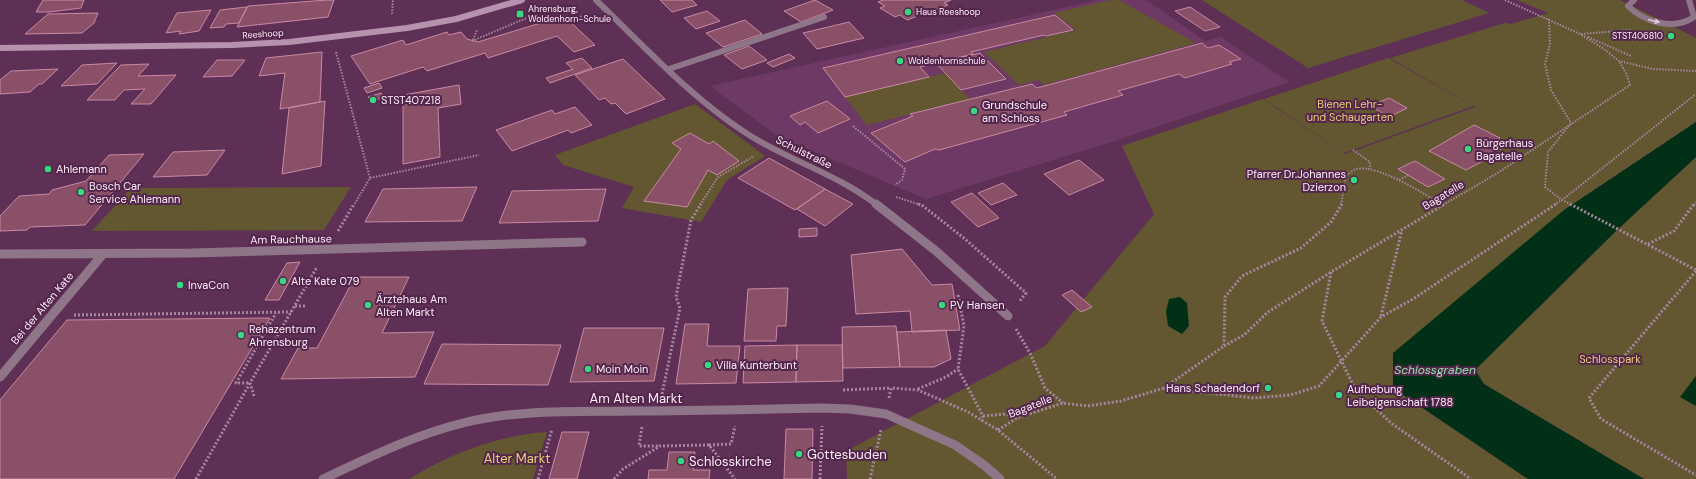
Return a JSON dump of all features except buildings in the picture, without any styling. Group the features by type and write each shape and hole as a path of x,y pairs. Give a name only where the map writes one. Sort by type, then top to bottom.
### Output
{"street":[{"name":"Reeshoop","path":"0,48 232,45 332,38 407,28 456,19 522,0"},
{"name":"Schulstraße","path":"596,0 699,98 768,148 865,196 936,251 1008,316"},
{"path":"1634,0 1628,6 1633,12 1651,21 1679,23 1692,22 1694,17 1689,0"},
{"path":"668,69 824,17"},
{"name":"Am Rauchhause","path":"0,254 103,254 582,242"},
{"name":"Bei der Alten Kate","path":"0,377 103,254"},
{"name":"Am Alten Markt","path":"322,479 433,432 463,423 501,416 558,411 850,408 886,414 955,445 984,465 1000,479"}],"path":[{"path":"1505,0 1632,56"},
{"path":"475,34 472,41 541,12 542,5"},
{"path":"568,20 583,16"},
{"path":"1549,19 1550,44 1545,64 1551,90 1571,123 1548,152 1545,187 1571,206 1696,270 1589,398 1601,419 1696,475"},
{"path":"1580,34 1633,30"},
{"path":"1580,34 1604,49 1619,61 1653,69 1696,71"},
{"path":"196,479 327,249 370,178 332,38"},
{"name":"Bagatelle","path":"998,430 1017,418 1063,403 1087,406 1121,401 1164,388 1224,346 1244,335 1268,312 1402,229 1444,206 1496,174 1630,85 1627,74 1619,61"},
{"name":"Bagatelle","path":"1164,388 1254,398 1290,395 1319,386 1381,317 1413,299 1562,200 1696,94"},
{"path":"853,126 905,169 902,180 895,185"},
{"path":"1353,150 1370,162 1370,169"},
{"path":"370,178 479,155"},
{"path":"663,392 680,308 676,297 691,220 718,177 744,161"},
{"path":"1224,346 1225,297 1242,276 1301,248 1331,222 1342,204 1346,176 1356,169 1370,169 1399,180 1444,206"},
{"path":"1399,180 1409,175"},
{"path":"896,197 923,206 965,238 1026,293 1008,316 1031,355 1045,388 1063,403"},
{"path":"1647,244 1674,231 1696,202"},
{"path":"1381,317 1402,229"},
{"path":"1331,272 1322,321 1355,389 1391,423 1471,479"},
{"path":"967,279 956,289 964,326 958,369 983,416 982,420"},
{"path":"295,306 306,306"},
{"path":"250,383 236,383 277,312"},
{"path":"52,315 291,312"},
{"path":"918,390 946,377 958,369"},
{"path":"250,383 254,396"},
{"path":"870,479 874,456 886,414 891,388 918,390 968,412 998,430 1057,479"},
{"path":"820,479 822,408"},
{"path":"538,479 558,411"},
{"path":"983,416 1006,414 1017,418"},
{"path":"639,446 731,444"},
{"path":"709,445 735,479"},
{"path":"614,479 623,469 660,446"}],"shaded area":[{"name":"Grundschule am Schloss","path":"1099,0 1146,0 1205,41 1220,37 1289,82 1115,141 926,199 779,137 710,86"}],"green space":[{"path":"1111,0 1119,0 1196,43 1044,85 1038,80 1019,85 984,52 1076,30 1054,13"},
{"path":"1202,0 1462,0 1489,13 1308,68"},
{"path":"1517,0 1620,0 1696,38 1696,122 1564,210 1393,388 1528,479 847,479 846,451 1045,346 1154,214 1122,146 1263,99 1345,154 1475,107 1390,58 1505,23 1511,24 1548,13"},
{"name":"Bienen Lehr- und Schaugarten","path":"1388,58 1473,106 1344,153 1264,99"},
{"path":"945,73 970,99 867,125 845,97"},
{"path":"695,104 765,156 727,180 701,222 622,208 634,187 563,165 555,155"},
{"name":"Schlosspark","path":"1696,157 1696,479 1644,479 1484,384 1475,370 1617,230"},
{"path":"351,187 324,230 92,231 131,188"},
{"name":"Alter Markt","path":"547,432 533,479 409,479 424,470 475,447 511,437"}],"water":[{"name":"Schlossgraben","path":"1696,122 1696,157 1617,230 1475,370 1484,384 1644,479 1528,479 1393,388 1393,353 1564,210"},
{"path":"1180,297 1187,303 1189,326 1182,334 1168,326 1166,311 1169,299"},
{"path":"1696,376 1696,406 1680,397"}],"place":[{"name":"Haus Reeshoop","path":"908,12"},
{"name":"Ahrensburg, Woldenhorn-Schule","path":"520,14"},
{"name":"STST406810","path":"1671,36"},
{"name":"Woldenhornschule","path":"900,61"},
{"name":"STST407218","path":"373,100"},
{"name":"Grundschule am Schloss","path":"974,111"},
{"name":"Bürgerhaus Bagatelle","path":"1468,149"},
{"name":"Ahlemann","path":"48,169"},
{"name":"Pfarrer Dr.Johannes Dzierzon","path":"1354,180"},
{"name":"Bosch Car Service Ahlemann","path":"81,192"},
{"name":"Alte Kate 079","path":"283,281"},
{"name":"InvaCon","path":"180,285"},
{"name":"Ärztehaus Am Alten Markt","path":"368,305"},
{"name":"PV Hansen","path":"942,305"},
{"name":"Rehazentrum Ahrensburg","path":"241,335"},
{"name":"Villa Kunterbunt","path":"708,365"},
{"name":"Moin Moin","path":"588,369"},
{"name":"Hans Schadendorf","path":"1268,388"},
{"name":"Aufhebung Leibeigenschaft 1788","path":"1339,395"},
{"name":"Gottesbuden","path":"799,454"},
{"name":"Schlosskirche","path":"681,461"}]}
